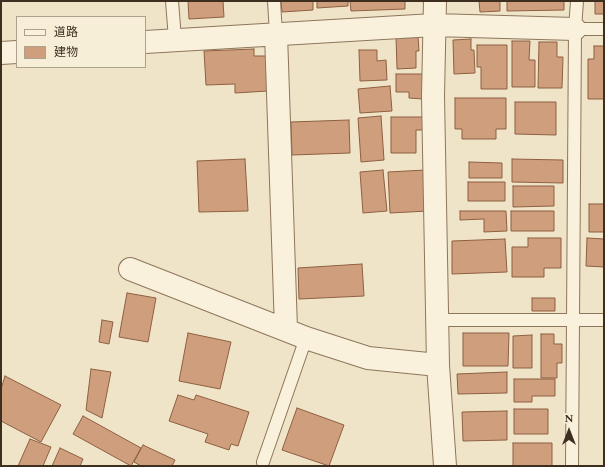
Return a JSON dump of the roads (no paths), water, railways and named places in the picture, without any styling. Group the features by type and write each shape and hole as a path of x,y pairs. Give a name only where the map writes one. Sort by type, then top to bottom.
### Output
{"street":[{"path":"434,1 433,96 438,365 445,466"},
{"path":"146,42 434,25 575,28"},
{"path":"276,34 286,329"},
{"path":"1,53 16,52"},
{"path":"130,270 306,338 368,358 438,365"}],"lane":[{"path":"172,1 175,39"},
{"path":"274,1 276,34"},
{"path":"572,466 575,28 577,1"},
{"path":"575,28 604,29"},
{"path":"437,320 604,320"},
{"path":"263,462 306,338"}]}
